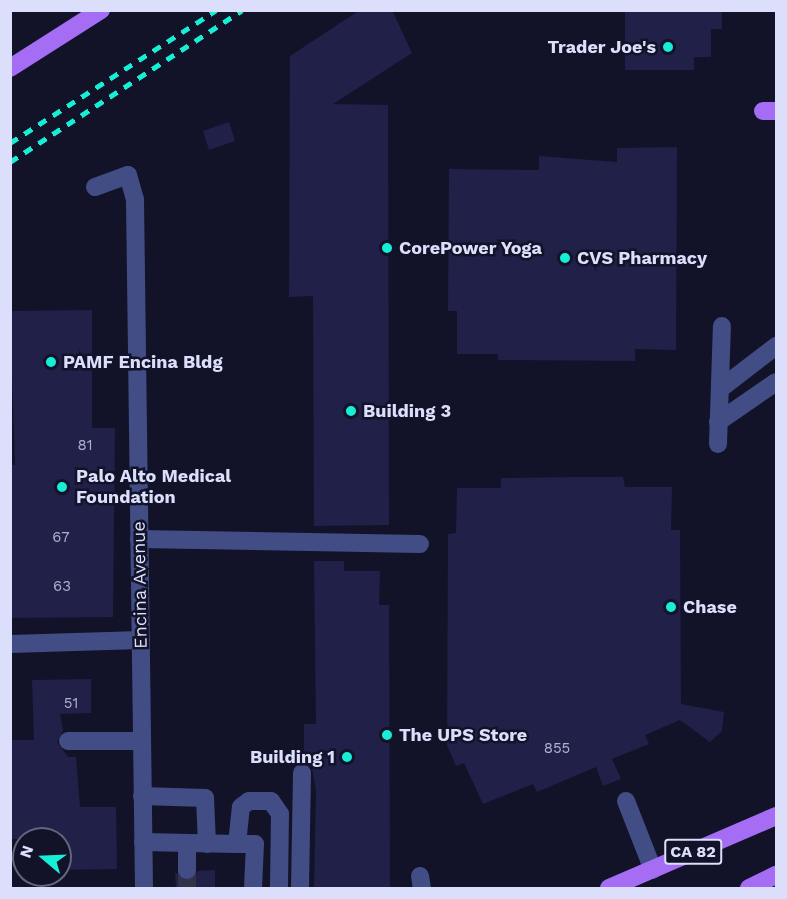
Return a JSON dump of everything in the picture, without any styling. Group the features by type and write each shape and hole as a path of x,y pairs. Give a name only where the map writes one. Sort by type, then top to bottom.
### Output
{"main road":[{"path":"10,68 101,10"},
{"name":"CA 82","path":"609,888 777,816"},
{"path":"749,888 777,875"}],"street":[{"name":"Encina Avenue","path":"95,187 128,175 135,200 144,888"},
{"path":"718,444 722,326"},
{"path":"720,389 777,346"},
{"path":"718,422 777,382"},
{"path":"139,538 420,544"},
{"path":"10,644 141,640"},
{"path":"68,741 142,741"},
{"path":"300,888 302,773"},
{"path":"142,796 205,798 207,844"},
{"path":"237,844 241,807 272,801 280,814 279,888"},
{"path":"626,801 653,870"},
{"path":"143,842 255,844 253,888"},
{"path":"187,843 187,870"}],"building":[{"name":"Building 3","path":"360,10 392,10 412,53 333,104 388,105 389,525 314,526 313,296 289,297 290,56"},
{"name":"Trader Joe's","path":"625,10 722,10 722,29 711,29 711,57 694,57 694,70 625,70"},
{"path":"229,122 235,141 209,150 203,131"},
{"path":"677,147 676,350 635,349 635,361 498,360 498,354 457,354 457,311 448,311 449,169 539,170 539,156 617,162 617,148"},
{"path":"92,310 92,428 115,428 113,617 10,618 10,465 15,465 10,311"},
{"path":"623,477 625,487 672,487 671,530 680,530 681,704 724,712 722,731 710,742 680,720 645,735 649,744 612,759 621,779 603,786 596,767 537,792 533,784 483,804 464,763 456,766 447,745 448,534 456,533 457,488 501,488 501,478"},
{"name":"Building 1","path":"314,561 344,561 344,571 380,571 379,605 389,605 390,888 314,888 316,790 312,768 304,762 304,724 316,724"},
{"path":"91,679 91,713 60,714 63,731 57,742 68,757 76,757 80,807 116,807 117,869 72,870 72,827 12,827 12,839 10,839 10,740 34,740 32,680"},
{"path":"215,870 215,888 176,888 175,872 188,881 198,871"}],"tunnel":[{"path":"187,870 187,888"}],"railway":[{"path":"10,143 216,10"},
{"path":"10,162 242,10"}],"place":[{"name":"Trader Joe's","path":"668,47"},
{"name":"CorePower Yoga","path":"387,248"},
{"name":"CVS Pharmacy","path":"565,258"},
{"name":"PAMF Encina Bldg","path":"51,362"},
{"name":"Building 3","path":"351,411"},
{"name":"Palo Alto Medical Foundation","path":"62,487"},
{"name":"Chase","path":"671,607"},
{"name":"The UPS Store","path":"387,735"},
{"name":"Building 1","path":"347,757"}]}
